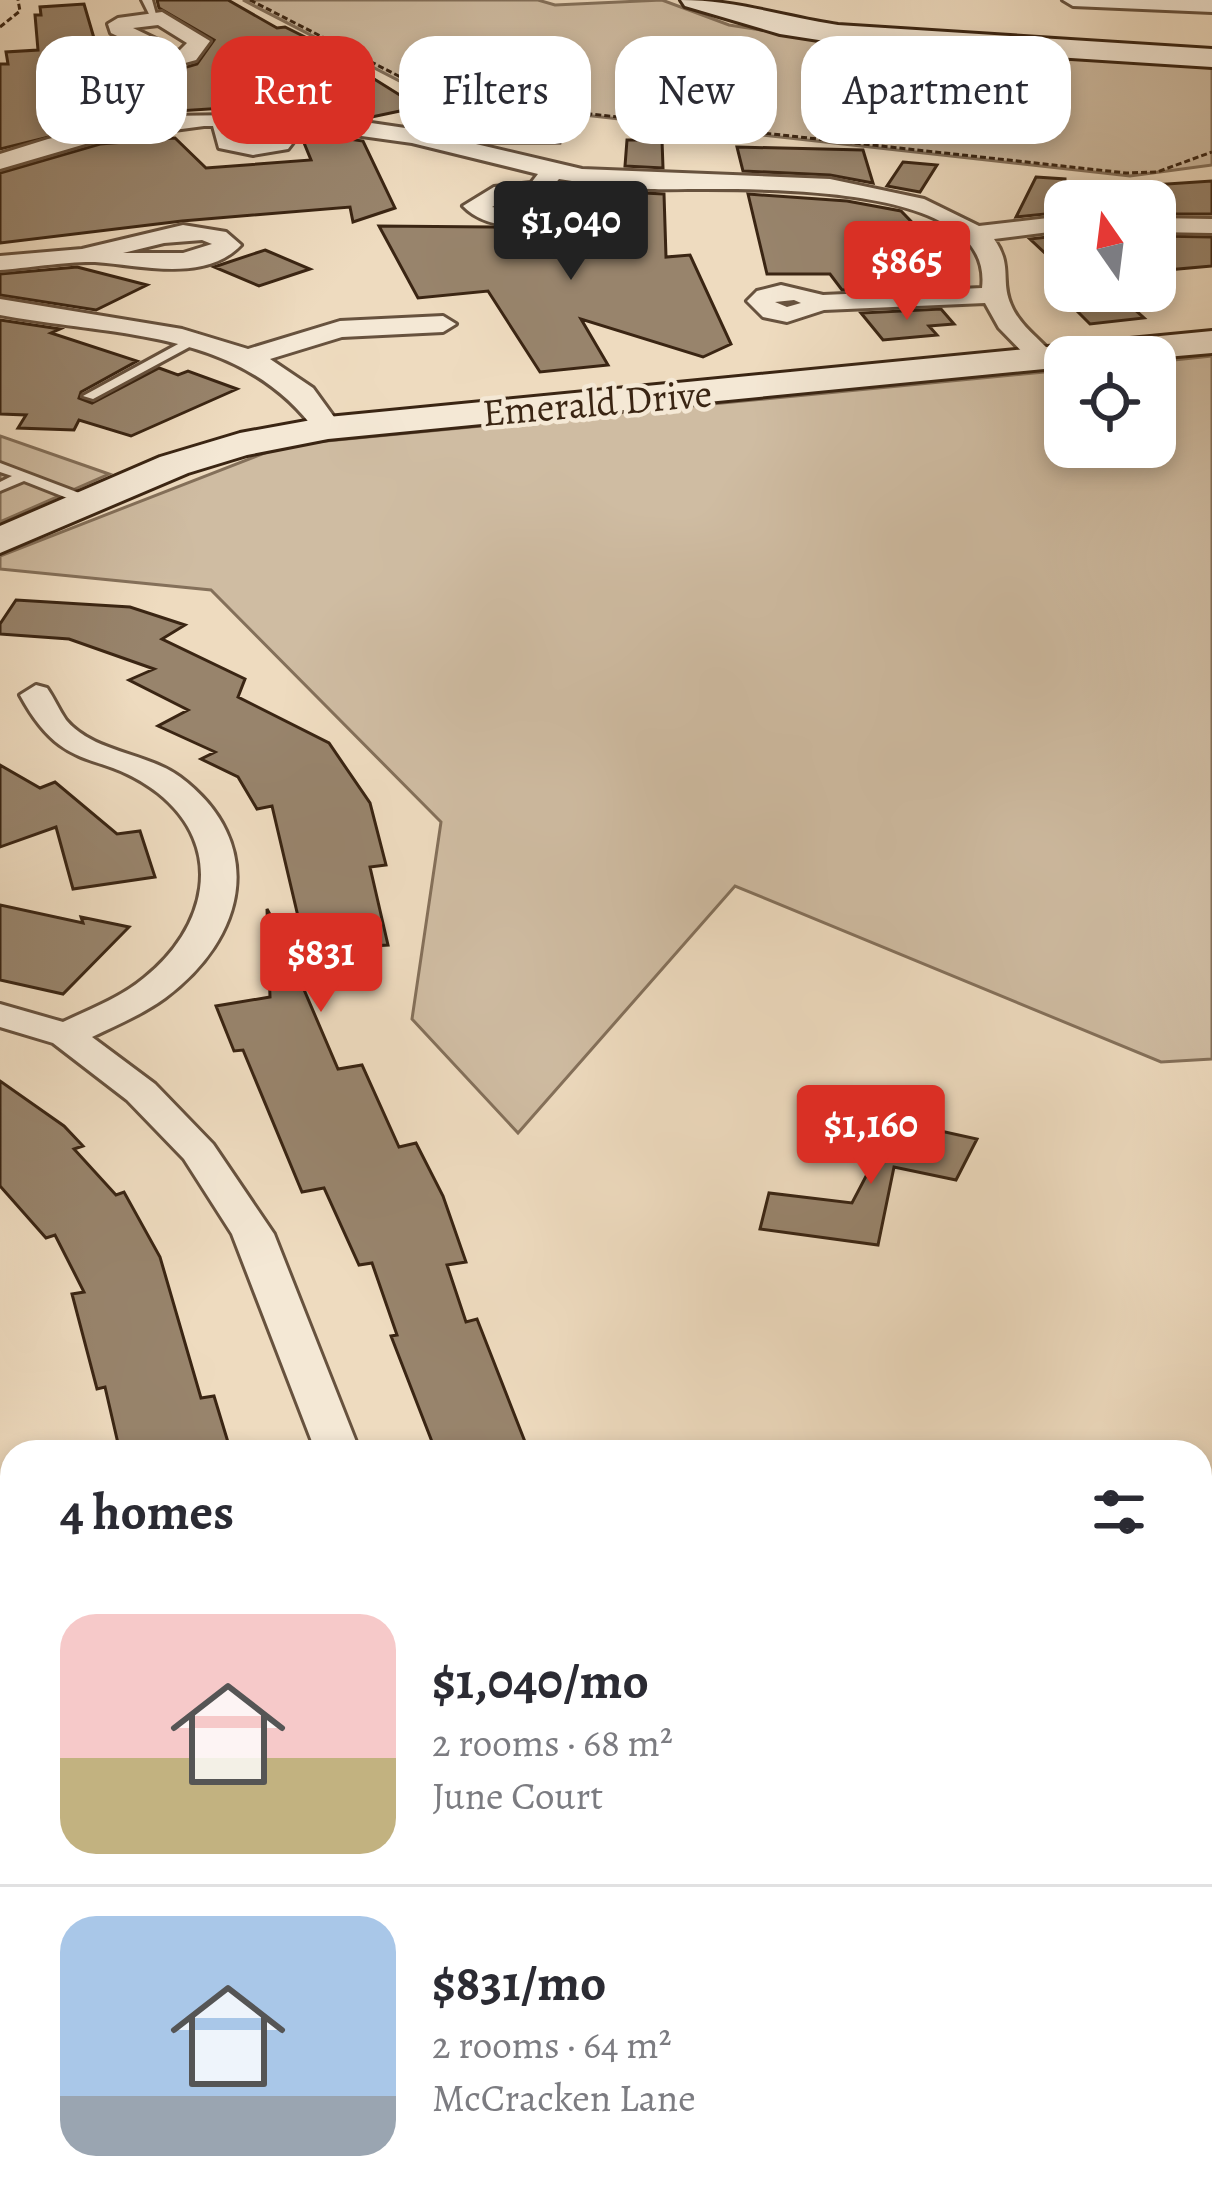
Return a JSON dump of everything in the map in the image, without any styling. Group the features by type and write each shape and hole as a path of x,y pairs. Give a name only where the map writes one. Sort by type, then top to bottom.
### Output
{"street":[{"path":"695,0 780,25 838,34 1212,58"},
{"path":"1073,0 1212,6"},
{"path":"135,36 117,27 150,8 193,33 200,44 187,55"},
{"path":"187,123 298,121 412,136 545,181 821,187 904,202 952,220 990,249 996,267 994,295 1018,333 1044,359"},
{"path":"2,160 71,144"},
{"path":"1176,225 1212,226"},
{"path":"975,234 1044,226"},
{"path":"0,263 94,254"},
{"path":"817,303 994,295"},
{"path":"0,308 190,341 250,357 287,380 320,412 328,428"},
{"path":"250,357 340,329 443,324"},
{"name":"Emerald Drive","path":"1176,346 1212,342"},
{"name":"Emerald Drive","path":"0,541 174,465 240,445 328,428 1044,359"},
{"path":"36,695 56,730 168,784 203,821 221,856 222,897 203,939 155,987 65,1035"},
{"path":"0,1015 65,1035 141,1092 199,1152 253,1234 333,1440"}],"lane":[{"path":"89,396 190,341"},
{"path":"0,467 90,502"},
{"path":"0,487 24,476"}],"path":[{"path":"0,27 20,10 18,0"},
{"path":"250,0 424,89 464,100 1126,172 1157,172 1212,152"}],"shaded area":[{"path":"243,0 538,0 555,5 662,0 729,25 801,36 801,139 777,137 777,36 615,36 615,119 591,116 591,36 399,36 399,81 375,68 375,36 313,36"},
{"path":"1071,58 1212,65 1212,165 1130,176 843,144 1071,144"},
{"path":"1212,356 1212,1059 1161,1062 735,886 518,1133 412,1019 441,822 211,590 0,569 0,556 285,445 1044,372 1044,468 1176,468 1176,360"},
{"path":"0,436 109,474 0,522"}],"building":[{"path":"157,0 228,0 277,28 303,36 211,38 159,8"},
{"path":"84,4 93,36 37,36 35,15 41,15 40,7"},
{"path":"211,44 211,109 187,110 187,67 197,64"},
{"path":"36,50 36,140 0,149 0,64 8,64 6,52"},
{"path":"375,80 399,94 399,111 375,116"},
{"path":"100,144 181,144 206,168 311,160 304,144 364,144 395,208 353,222 350,207 0,243 0,173"},
{"path":"627,144 662,144 663,168 625,166"},
{"path":"737,147 863,150 873,183 830,175 743,171"},
{"path":"903,162 937,165 920,192 887,186"},
{"path":"1036,177 1065,179 1044,180 1044,214 1016,217"},
{"path":"1212,181 1212,214 1176,214 1176,183"},
{"path":"623,192 664,194 666,257 690,255 731,344 703,357 581,319 608,365 540,372 488,291 418,298 379,226 493,227 532,232 532,236 605,239 605,209 621,209"},
{"path":"748,194 847,201 901,211 957,269 913,276 922,286 842,290 830,274 767,274"},
{"path":"1176,236 1212,237 1212,266 1176,269"},
{"path":"1044,237 1044,252 1030,239"},
{"path":"265,250 310,269 259,286 214,267"},
{"path":"77,267 147,285 96,310 0,295 0,274"},
{"path":"941,309 954,324 929,326 937,335 883,340 861,313"},
{"path":"1078,312 1137,312 1144,318 1090,324"},
{"path":"0,320 60,329 51,333 137,361 81,392 79,398 92,403 159,368 178,375 188,371 237,389 131,436 79,420 74,430 18,428 26,415 0,414"},
{"path":"16,600 130,607 185,625 162,639 245,679 238,697 329,743 370,803 386,865 370,867 388,945 371,946 373,967 296,971 338,1069 362,1065 399,1147 416,1143 443,1196 466,1262 447,1265 466,1322 477,1319 524,1440 431,1440 391,1336 397,1335 372,1263 359,1265 324,1188 302,1192 243,1050 234,1051 216,1006 270,997 267,909 277,927 300,925 272,806 257,809 238,777 201,759 215,752 158,726 188,710 129,680 154,669 69,639 0,634 0,624"},
{"path":"0,765 40,788 55,782 117,834 140,831 155,877 73,889 56,827 0,847"},
{"path":"0,905 83,923 81,917 129,927 63,994 0,980"},
{"path":"0,1081 64,1126 83,1146 74,1149 116,1195 124,1192 160,1257 201,1398 214,1396 227,1440 117,1440 105,1387 97,1389 72,1294 84,1292 55,1235 46,1238 0,1186"},
{"path":"895,1121 977,1139 956,1180 894,1167 878,1245 760,1229 769,1193 852,1203"}]}
